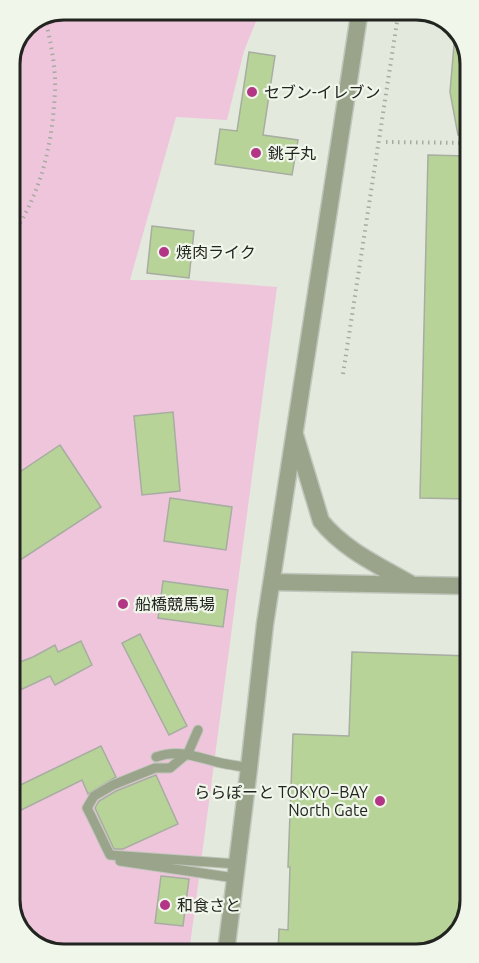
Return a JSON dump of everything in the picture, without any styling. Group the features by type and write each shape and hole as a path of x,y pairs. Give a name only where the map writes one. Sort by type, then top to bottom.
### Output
{"street":[{"path":"227,943 272,582 358,20"},
{"path":"294,431 321,521 330,533 345,545 411,584"},
{"path":"272,582 460,586"}],"lane":[{"path":"198,730 188,753 170,768 155,768 102,791 94,796 87,808 110,855 236,871"},
{"path":"156,757 165,754 188,753 220,763 249,768"},
{"path":"120,861 236,871"}],"path":[{"path":"343,374 397,20"},
{"path":"20,224 37,189 48,144 55,88 46,23"},
{"path":"386,142 460,143"}],"shaded area":[{"name":"船橋競馬場","path":"58,20 257,20 244,51 227,120 176,117 130,280 190,280 277,287 190,943 49,941 30,929 23,916 19,900 20,61 24,44 34,30 41,25"}],"building":[{"path":"455,45 460,63 460,135 458,135 450,92"},
{"path":"249,52 275,56 263,135 298,140 292,175 215,164 220,129 237,131"},
{"path":"428,155 460,156 460,499 420,498"},
{"path":"152,226 194,231 189,278 147,273"},
{"path":"173,412 180,491 142,495 134,416"},
{"path":"60,445 101,507 19,560 20,472"},
{"path":"170,498 232,507 226,550 164,541"},
{"path":"163,581 228,590 223,627 158,618"},
{"path":"140,634 187,726 169,735 122,643"},
{"path":"81,641 92,665 55,685 50,676 19,690 19,662 55,645 58,652"},
{"name":"ららぽーと TOKYO−BAY North Gate","path":"352,652 460,656 460,900 452,924 445,933 432,940 416,944 278,944 279,929 288,930 293,734 349,736"},
{"path":"101,746 116,777 88,794 82,780 19,811 19,786"},
{"path":"156,775 178,824 123,849 114,849 95,808 99,801 116,791"},
{"path":"161,876 189,879 183,926 155,923"}],"place":[{"name":"セブン-イレブン","path":"252,92"},
{"name":"銚子丸","path":"256,153"},
{"name":"焼肉ライク","path":"164,252"},
{"name":"船橋競馬場","path":"123,604"},
{"name":"ららぽーと TOKYO−BAY North Gate","path":"380,801"},
{"name":"和食さと","path":"165,905"}]}
